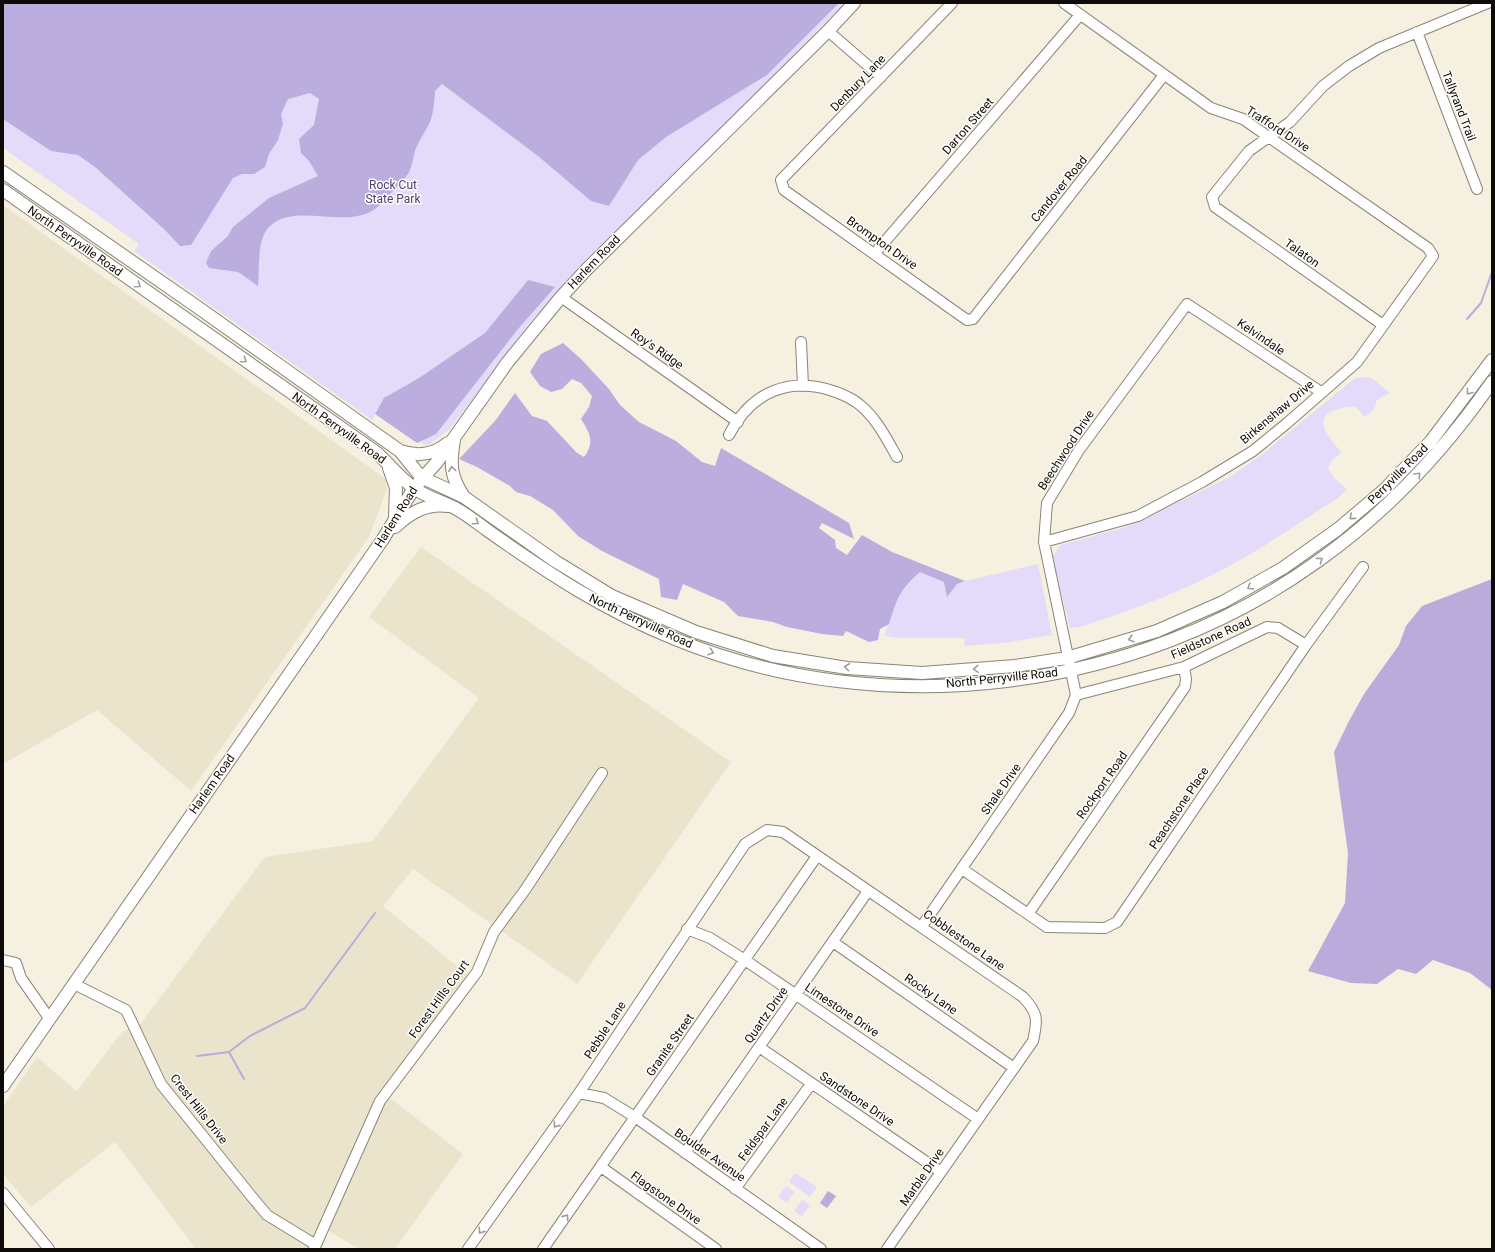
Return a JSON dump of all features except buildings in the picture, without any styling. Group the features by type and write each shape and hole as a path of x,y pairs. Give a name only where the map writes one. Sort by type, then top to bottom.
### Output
{"main road":[{"name":"Harlem Road","path":"3,1086 383,539 421,477 437,462 507,363 561,297 659,196 828,31 854,3"},
{"name":"North Perryville Road","path":"3,172 196,306 400,451 421,477 464,497 555,562 612,596 696,632 773,656 847,668 922,673 1015,666 1067,658 1157,631 1224,602 1283,568"},
{"name":"North Perryville Road","path":"3,190 377,453 414,488 457,509 546,572 602,606 676,640 715,653 756,665 824,678 875,685 908,686 967,684 1070,670 1156,646 1206,625 1288,582"},
{"name":"Perryville Road","path":"1283,568 1338,529 1384,490 1431,441 1492,360"},
{"name":"Perryville Road","path":"1288,582 1350,536 1379,512 1415,478 1448,442 1492,382"},
{"path":"400,451 410,454 429,454 442,448 454,438"},
{"path":"454,438 451,470 455,484 464,497"},
{"path":"377,453 390,471 396,488 395,518 383,539"},
{"path":"383,539 406,517 417,510 440,505 457,509"}],"street":[{"name":"Denbury Lane","path":"781,180 952,3"},
{"name":"Trafford Drive","path":"1064,3 1211,108 1243,119 1270,137 1428,248 1433,256"},
{"path":"1270,137 1290,122 1323,86 1348,66 1379,48 1488,3"},
{"name":"Darton Street","path":"875,253 1080,15"},
{"path":"828,31 881,77"},
{"name":"Tallyrand Trail","path":"1417,32 1477,189"},
{"name":"Candover Road","path":"974,319 1164,75"},
{"name":"Talaton","path":"1270,137 1248,151 1212,197 1215,207 1383,325"},
{"name":"Brompton Drive","path":"781,180 784,190 875,253 966,320 974,319"},
{"name":"Birkenshaw Drive","path":"1044,542 1138,516 1202,482 1253,451 1358,362 1433,256"},
{"name":"Roy's Ridge","path":"561,297 738,422"},
{"name":"Kelvindale","path":"1187,304 1321,392"},
{"name":"Beechwood Drive","path":"1067,658 1044,542 1047,503 1079,450 1187,304"},
{"path":"800,342 803,386"},
{"path":"729,435 754,403 770,392 786,385 820,386 859,404 881,428 897,457"},
{"name":"Peachstone Place","path":"962,868 1047,927 1105,928 1117,922 1306,646 1363,567"},
{"name":"Fieldstone Road","path":"1076,695 1184,667 1267,627 1278,628 1306,646"},
{"path":"1067,658 1076,695"},
{"name":"Rockport Road","path":"1028,914 1185,687 1186,679 1184,667"},
{"name":"Shale Drive","path":"922,926 1069,713 1076,695"},
{"name":"Forest Hills Court","path":"315,1247 380,1101 477,972 494,932 525,890 602,773"},
{"name":"Cobblestone Lane","path":"767,830 783,832 868,891 922,926 1023,997 1034,1009 1037,1025 1033,1041 978,1119"},
{"name":"Pebble Lane","path":"468,1249 579,1093 745,844 767,830"},
{"name":"Granite Street","path":"543,1249 601,1168 817,856"},
{"name":"Quartz Drive","path":"685,1153 868,891"},
{"name":"Limestone Drive","path":"688,929 710,938 745,960 978,1119"},
{"name":"Rocky Lane","path":"833,942 1014,1068"},
{"path":"3,960 16,963 21,978 49,1018"},
{"name":"Crest Hills Drive","path":"74,984 126,1010 161,1084 267,1215 315,1247"},
{"name":"Sandstone Drive","path":"759,1047 941,1172"},
{"name":"Feldspar Lane","path":"735,1189 812,1084"},
{"name":"Boulder Avenue","path":"579,1093 604,1098 635,1117 821,1249"},
{"name":"Marble Drive","path":"887,1249 978,1119"},
{"name":"Flagstone Drive","path":"601,1168 716,1249"},
{"path":"3,1193 49,1249"}],"shaded area":[{"path":"3,3 839,3 767,75 666,137 638,160 609,206 591,201 538,156 442,84 435,91 434,108 431,120 416,148 410,171 402,181 375,209 363,215 350,217 306,215 292,216 280,220 269,227 260,247 258,286 238,272 209,268 206,263 211,251 227,237 233,227 269,198 318,176 309,161 301,153 299,139 314,125 319,99 310,93 288,99 281,114 283,124 278,140 269,154 265,167 254,174 242,174 233,178 191,245 180,246 165,230 95,167 78,155 51,151 3,119"},
{"path":"3,205 386,479 387,489 369,537 191,791 97,710 3,764"},
{"path":"528,280 555,287 518,329 436,434 417,443 375,414 384,398 419,378 485,333"},
{"path":"563,343 581,359 609,389 620,405 639,422 676,441 702,462 715,466 721,448 849,523 854,539 822,523 819,528 835,540 836,548 847,555 862,535 892,552 965,581 957,584 947,597 944,582 920,572 907,584 903,590 897,601 889,624 880,629 878,640 869,642 846,631 843,636 822,634 787,627 773,622 738,616 724,602 683,584 677,600 661,597 659,579 602,551 578,536 553,510 530,496 516,492 510,486 477,467 459,459 495,421 515,393 532,416 547,421 577,453 584,457 589,447 590,438 589,433 581,419 589,407 592,396 581,383 572,379 562,389 551,392 540,386 530,372 541,354"},
{"path":"421,547 731,762 577,984 413,869 383,906 469,976 382,1092 463,1154 395,1249 359,1249 318,1225 307,1249 196,1249 115,1142 31,1207 3,1174 3,1106 37,1057 77,1091 122,1032 141,1023 265,857 373,841 479,698 369,617"},
{"path":"1492,579 1492,990 1470,973 1433,960 1416,974 1398,969 1377,984 1351,983 1308,971 1345,903 1348,853 1334,752 1364,694 1399,645 1406,626 1422,606"},
{"path":"828,1191 836,1196 827,1208 820,1203"}],"green space":[{"name":"Rock Cut State Park","path":"3,3 845,3 533,319 450,429 427,446 377,411 372,420 134,251 139,244 3,148"},
{"path":"1370,377 1390,393 1377,400 1374,410 1364,417 1356,407 1346,407 1334,410 1325,417 1324,427 1341,453 1332,460 1328,469 1336,480 1347,489 1338,498 1257,550 1193,584 1138,607 1080,627 1070,628 1052,557 1061,545 1126,527 1228,478 1260,456 1355,378"},
{"path":"1038,564 1052,635 1003,643 964,646 965,638 898,638 885,636 896,593 920,572 944,582 947,596 957,584 965,581"},
{"path":"795,1173 817,1187 810,1197 789,1182"},
{"path":"786,1186 794,1192 787,1203 778,1197"},
{"path":"802,1200 810,1205 802,1216 794,1211"}],"waterway":[{"path":"1467,319 1481,303 1492,272"},
{"path":"197,1056 229,1052 250,1036 305,1008 375,913"},
{"path":"229,1052 244,1079"}]}
